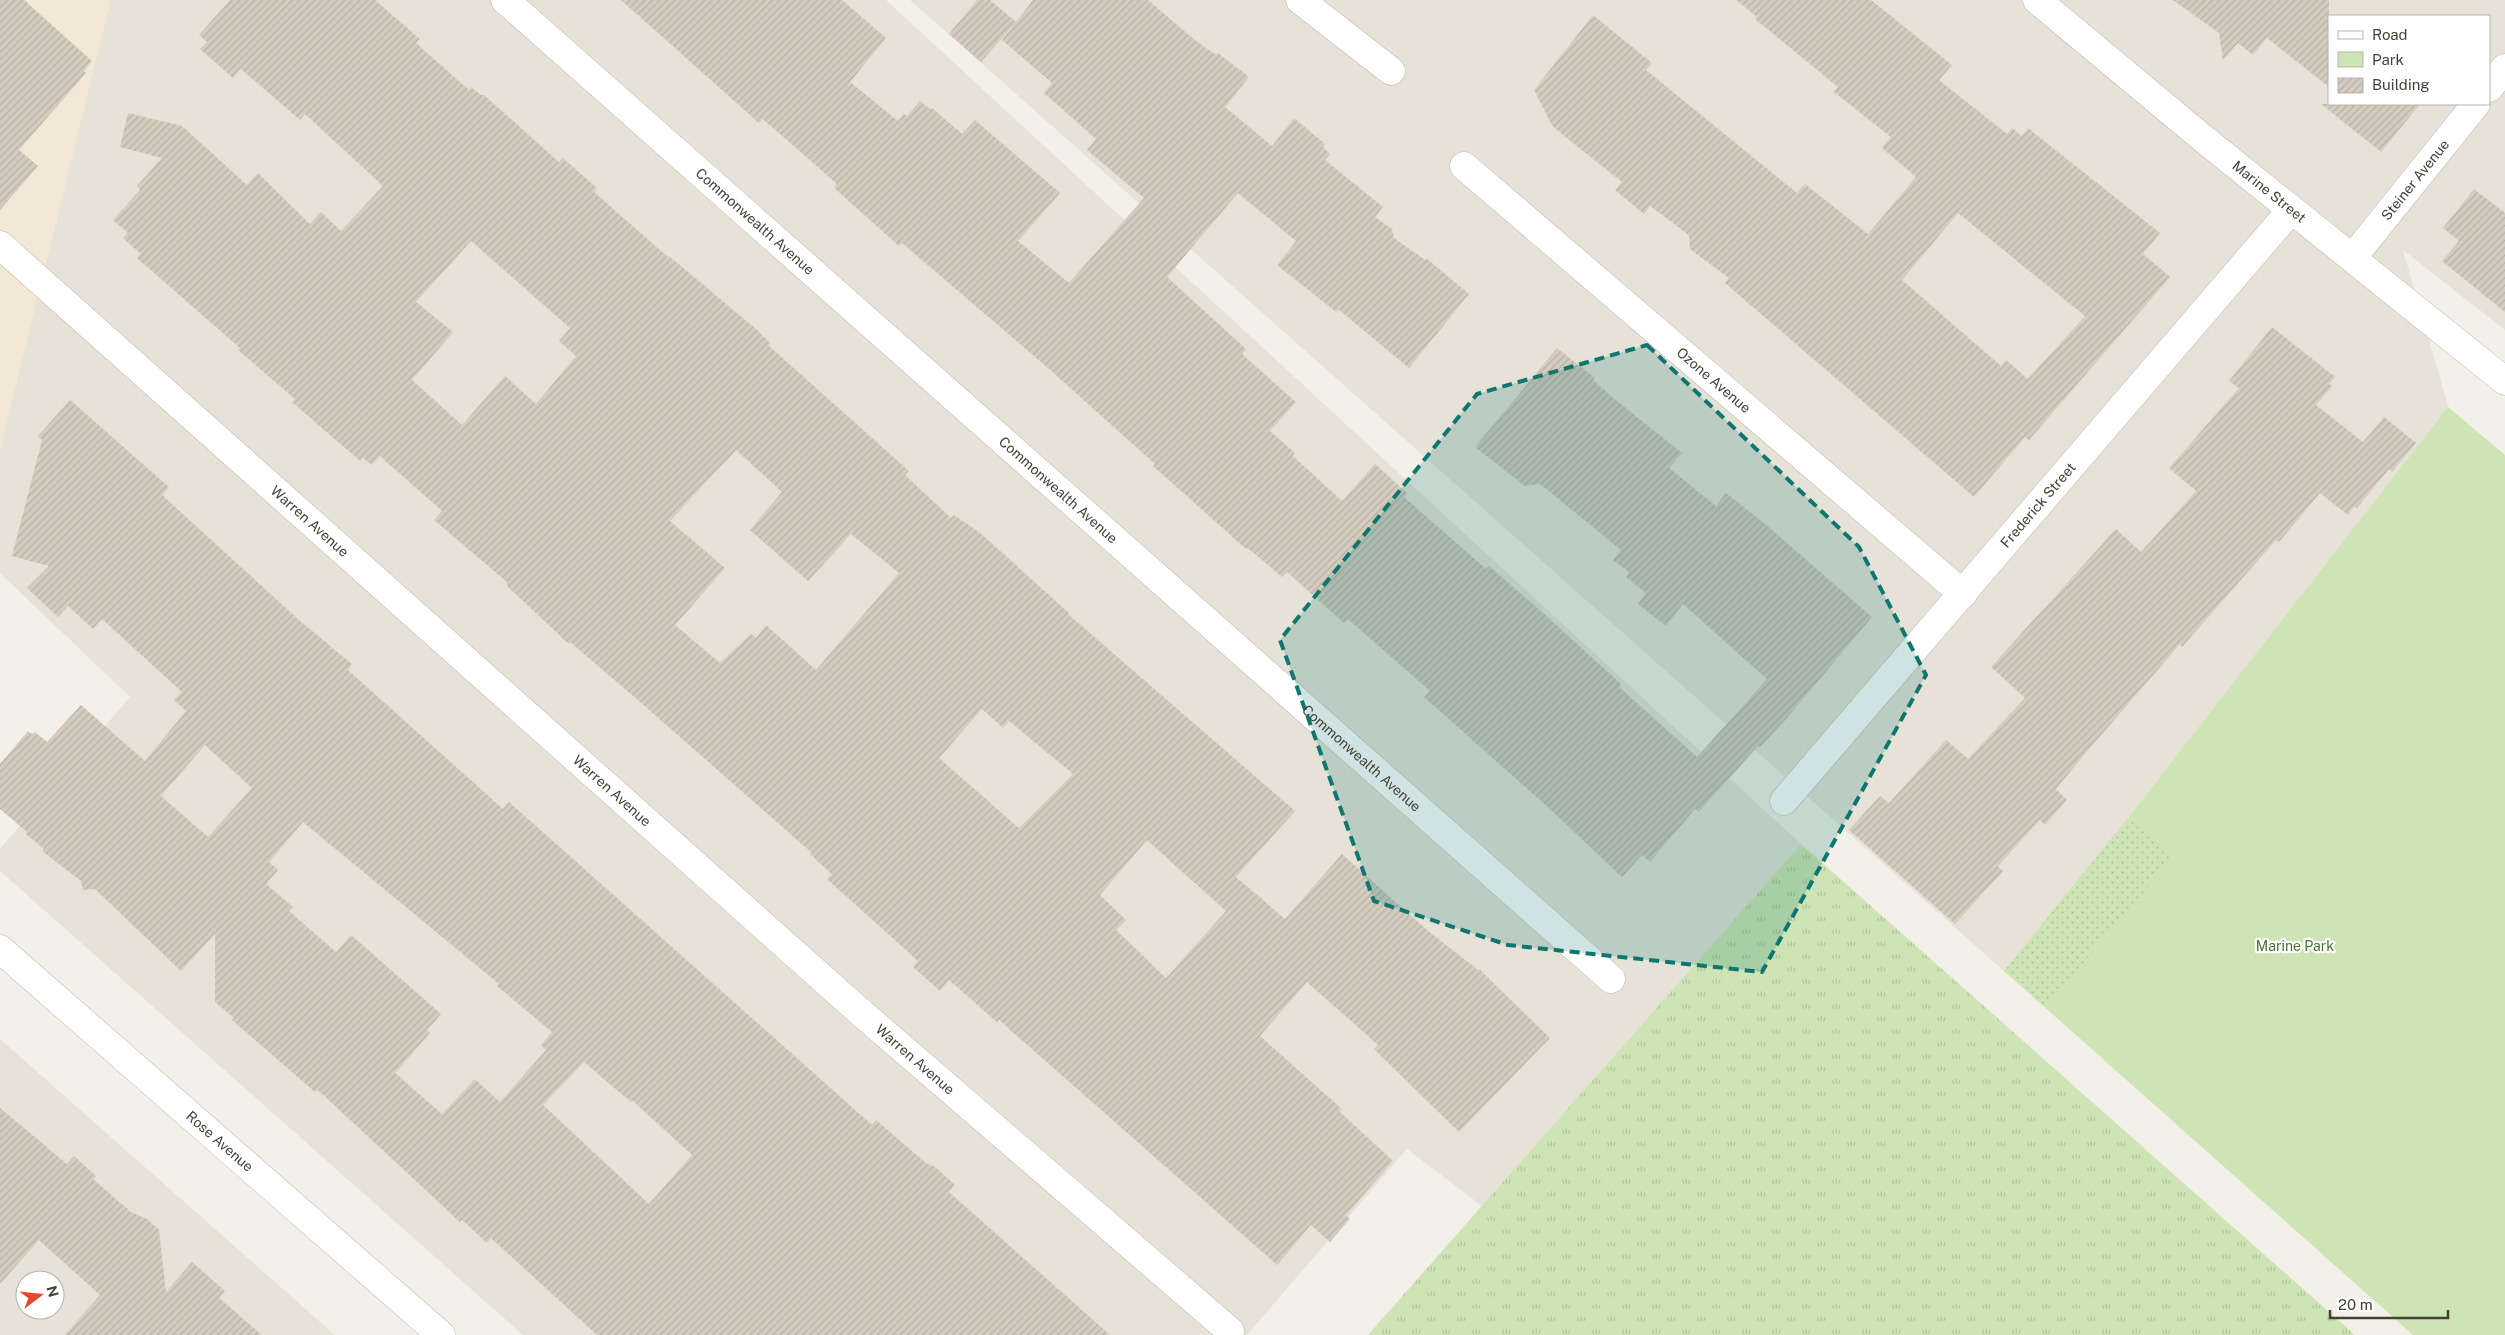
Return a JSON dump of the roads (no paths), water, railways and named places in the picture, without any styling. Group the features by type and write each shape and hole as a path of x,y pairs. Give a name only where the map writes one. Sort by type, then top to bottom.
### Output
{"street":[{"name":"Commonwealth Avenue","path":"504,0 1611,980"},
{"path":"1300,0 1391,71"},
{"name":"Marine Street","path":"2037,0 2291,210 2353,257 2505,381"},
{"path":"2490,87 2505,68"},
{"name":"Steiner Avenue","path":"2353,257 2475,105"},
{"name":"Ozone Avenue","path":"1464,166 1963,594"},
{"name":"Frederick Street","path":"1784,801 2291,210"},
{"name":"Warren Avenue","path":"0,245 858,1010 1230,1331"},
{"name":"Rose Avenue","path":"0,949 441,1335"}],"park label":[{"name":"Marine Park","path":"2295,946"}]}
